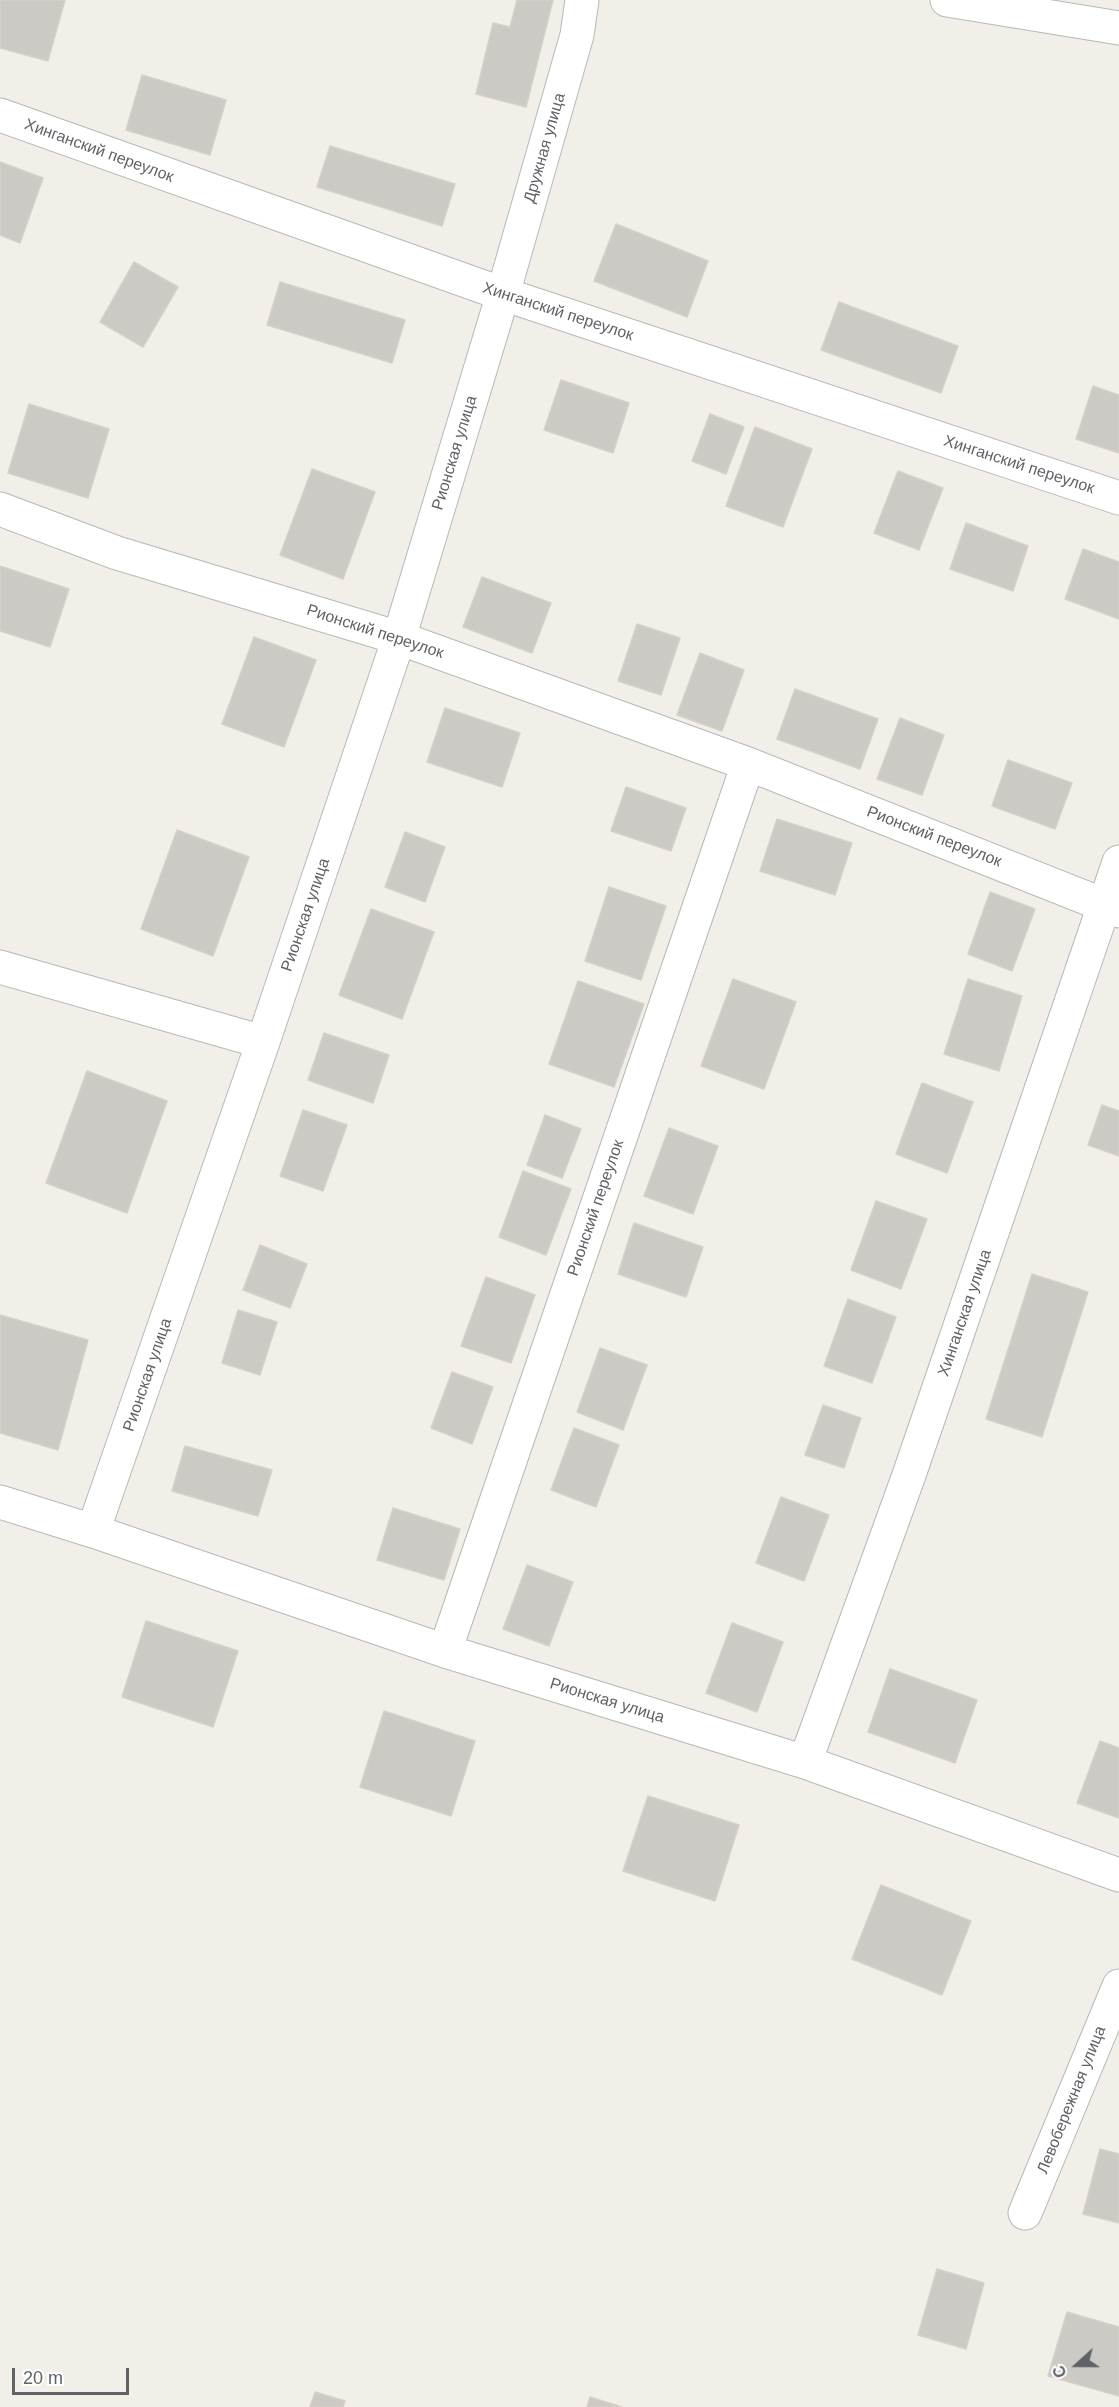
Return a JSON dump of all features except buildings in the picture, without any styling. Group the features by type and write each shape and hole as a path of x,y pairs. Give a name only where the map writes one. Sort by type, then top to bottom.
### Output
{"street":[{"name":"Дружная улица","path":"503,294 576,35 582,0"},
{"path":"947,0 1119,28"},
{"name":"Хинганский переулок","path":"0,116 503,294 1119,498"},
{"name":"Рионская улица","path":"93,1531 263,1042 399,638 503,294"},
{"name":"Рионский переулок","path":"0,508 117,553 399,638 748,765 1112,908"},
{"name":"Рионский переулок","path":"445,1650 748,765"},
{"name":"Хинганская улица","path":"805,1762 1112,908 1119,862"},
{"path":"0,967 263,1042"},
{"name":"Рионская улица","path":"0,1502 93,1531 445,1650 805,1762 1119,1875"},
{"name":"Левобережная улица","path":"1025,2213 1119,1986"}]}
